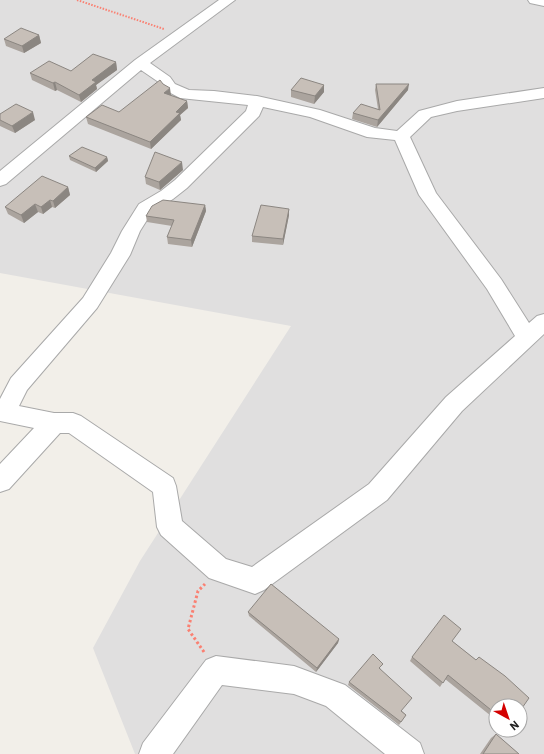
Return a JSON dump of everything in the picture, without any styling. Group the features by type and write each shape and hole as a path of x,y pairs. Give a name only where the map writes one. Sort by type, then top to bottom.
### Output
{"street":[{"path":"0,180 140,63 228,0"},
{"path":"535,0 544,2"},
{"path":"140,63 165,80 170,87 186,95 214,96 257,101 314,113 373,133 400,136 425,114 457,106 544,93"},
{"path":"257,101 253,113 181,184 167,195 145,208 131,230 120,255 90,303 19,384 3,412 54,423 73,423 164,486 170,527 218,569 255,580 378,492 454,404 536,330 494,284 428,196 400,136"},
{"path":"0,481 54,423"},
{"path":"154,754 216,670 294,680 335,695 409,754"}],"path":[{"path":"77,0 180,35"},
{"path":"216,670 188,629 198,591 218,569"}],"shaded area":[{"path":"0,0 544,0 544,754 135,754 93,648 140,561 291,326 0,273"}],"building":[{"path":"21,28 39,35 22,46 4,39"},
{"path":"93,54 116,62 92,80 96,82 79,95 55,82 53,83 30,73 49,61 71,71"},
{"path":"301,78 324,85 315,96 291,90"},
{"path":"160,80 163,84 170,88 164,93 187,101 176,112 180,113 150,142 86,117 102,105 119,112"},
{"path":"376,84 409,84 378,120 353,113 361,104 380,110"},
{"path":"16,104 33,112 12,126 0,120 0,114"},
{"path":"82,147 107,157 95,168 69,156"},
{"path":"155,152 182,162 159,182 145,177"},
{"path":"42,176 68,187 53,201 50,200 41,207 35,204 21,215 5,207"},
{"path":"163,200 205,205 191,240 167,237 174,220 146,216 152,206"},
{"path":"261,205 289,209 283,239 252,236"},
{"path":"271,584 339,639 317,668 248,612"},
{"path":"444,615 461,629 452,641 476,660 479,657 505,676 529,698 528,699 528,698 488,698 488,708 448,675 443,683 412,657"},
{"path":"373,654 383,664 379,668 412,698 401,711 406,715 401,722 349,682"},
{"path":"493,738 501,738 519,754 483,754"}]}
